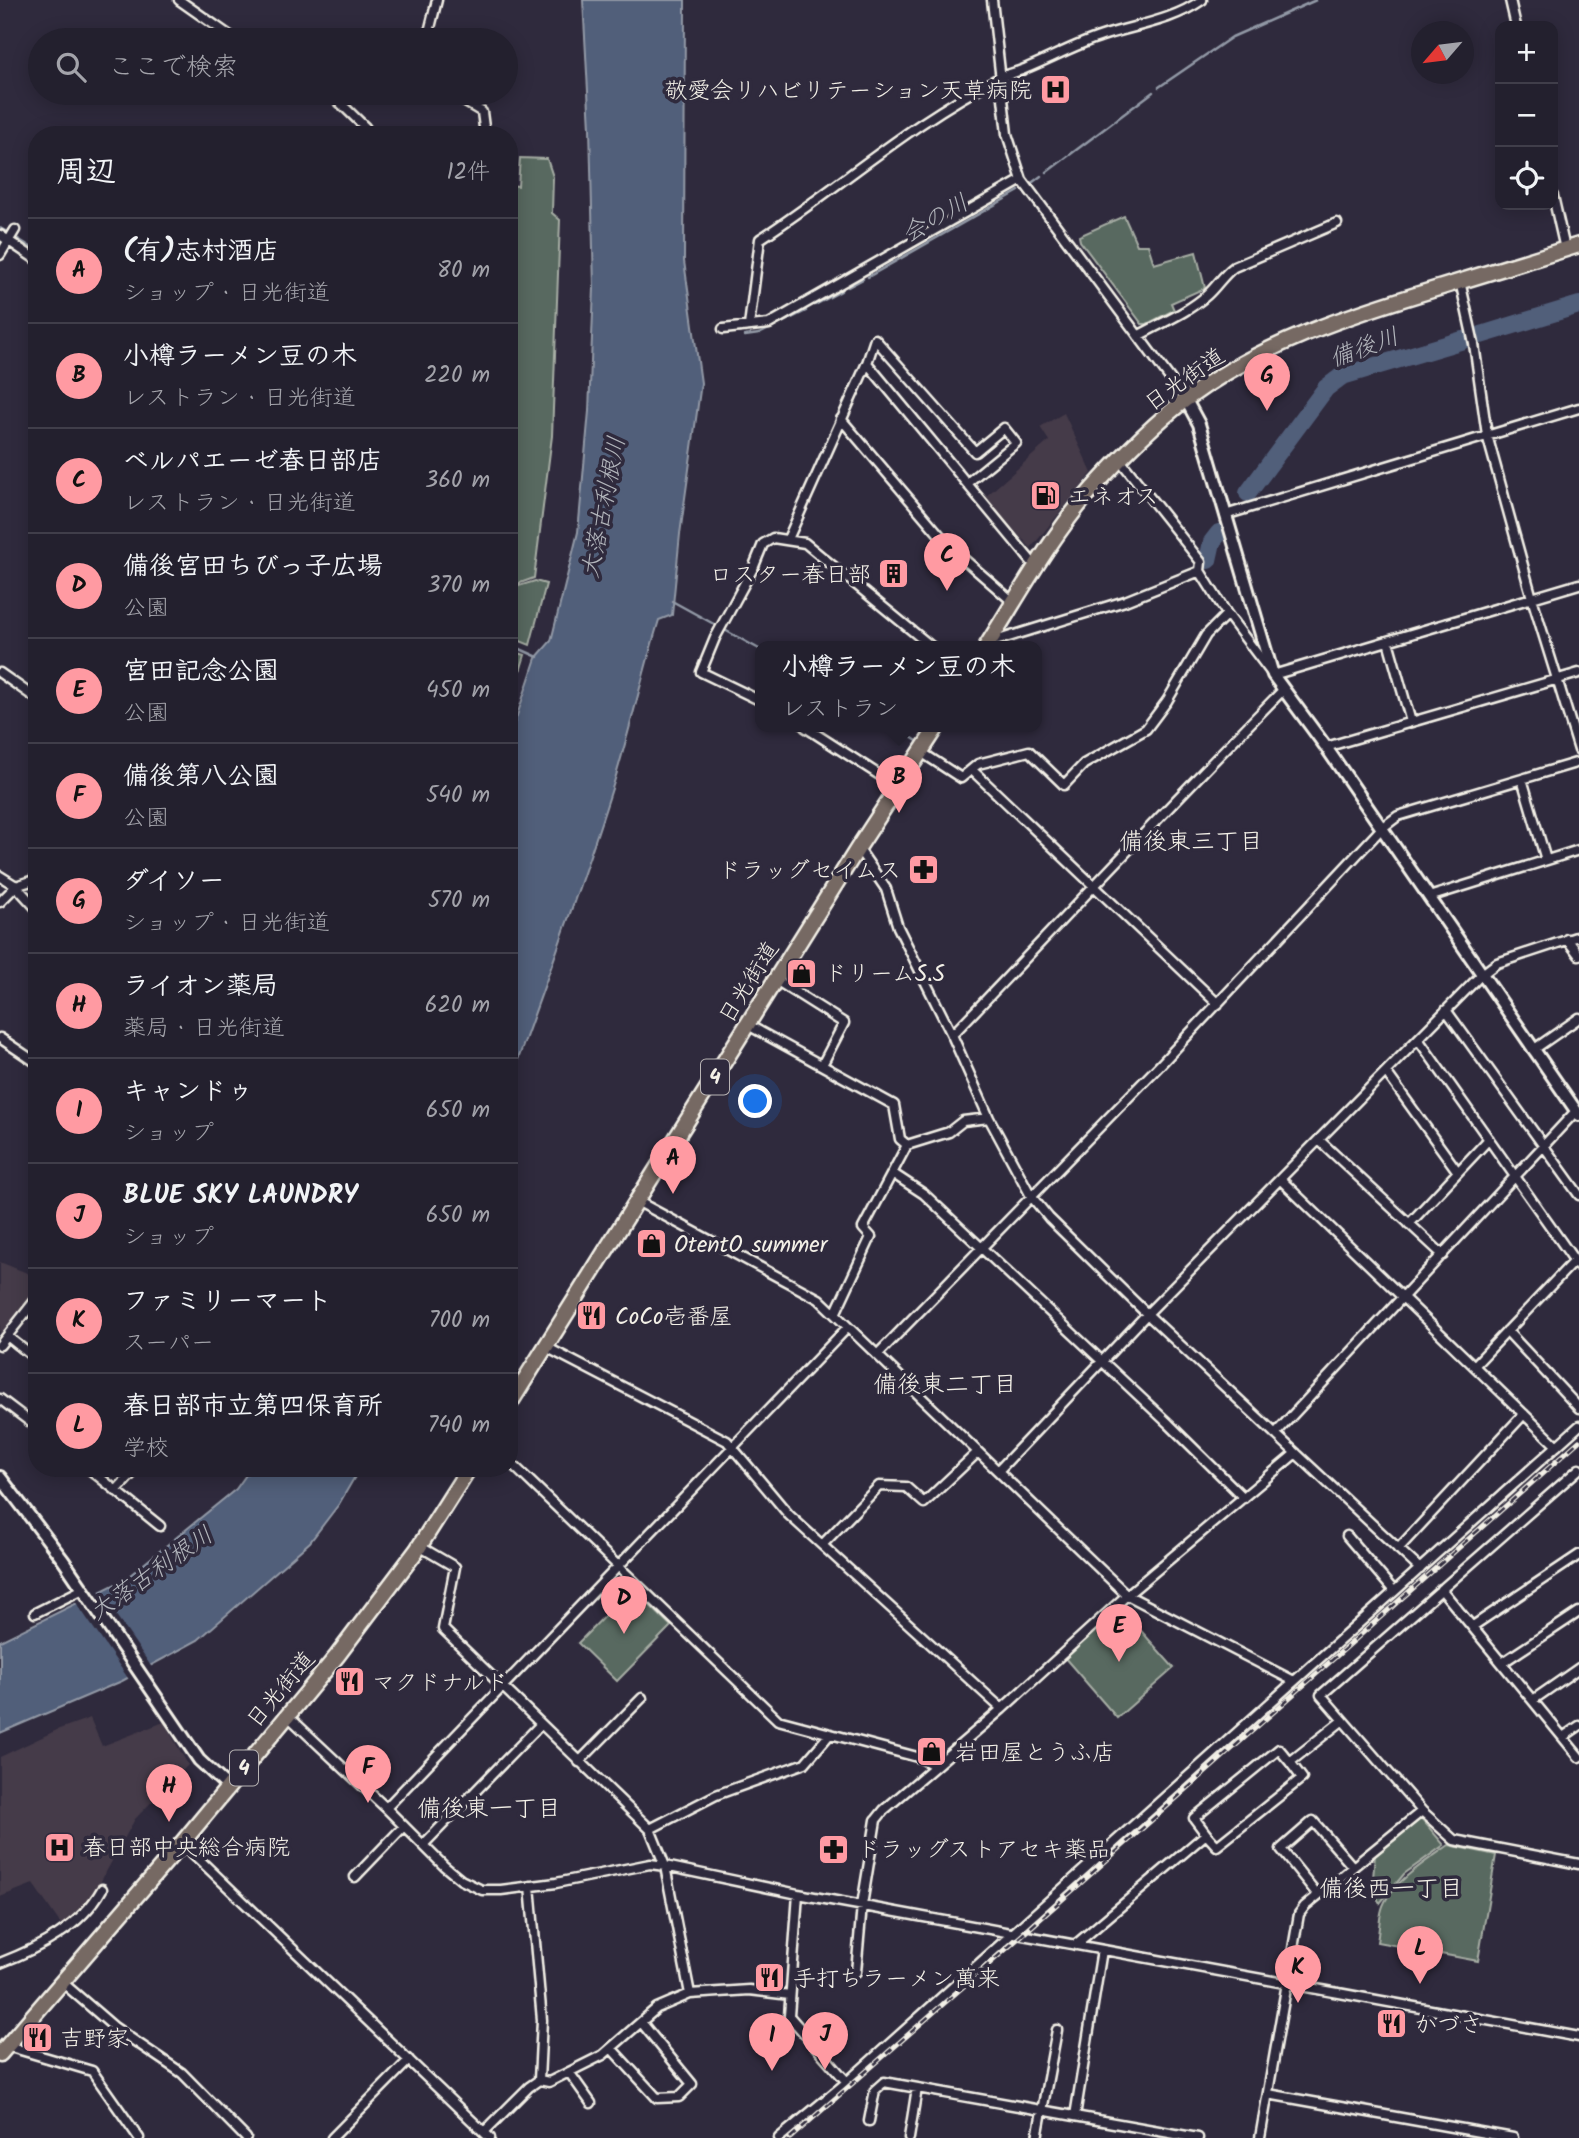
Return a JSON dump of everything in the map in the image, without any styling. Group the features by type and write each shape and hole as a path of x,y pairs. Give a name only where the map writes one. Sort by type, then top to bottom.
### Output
{"highway":[{"name":"日光街道","path":"990,641 1036,567 1092,489 1119,460 1186,400 1229,372 1326,324 1572,247"},
{"name":"日光街道","path":"518,1390 858,848 934,732"},
{"name":"日光街道","path":"4,2050 182,1843 337,1656 419,1546 463,1477"}],"street":[{"path":"179,0 219,28"},
{"path":"430,28 437,0"},
{"path":"992,0 1007,134 1022,180 1186,400 1199,424 1273,675"},
{"path":"749,326 760,239 804,210 874,156 956,102 1000,77 1100,36 1168,19 1202,0"},
{"path":"1510,0 1515,21"},
{"path":"342,105 364,126"},
{"path":"470,105 482,112 484,126"},
{"path":"723,329 769,324 1022,180"},
{"path":"1558,209 1572,247"},
{"path":"1138,336 1191,308 1234,267 1337,223"},
{"path":"0,255 15,230"},
{"path":"0,236 28,254"},
{"path":"1461,281 1474,344 1487,435 1532,598 1579,750"},
{"path":"788,539 875,339 987,467"},
{"path":"866,363 1036,567"},
{"path":"1225,515 1579,408"},
{"path":"841,419 950,547 1013,602"},
{"path":"967,483 1016,443 1004,428 975,452"},
{"path":"1119,460 1200,562 1200,571 1227,614 1326,747 1578,1112 1275,1434"},
{"path":"755,698 701,672 763,544 773,538 806,543 925,641"},
{"path":"1000,641 1125,601 1200,571"},
{"path":"1273,675 1579,584"},
{"path":"922,751 961,778 978,764 1029,751 1064,785 1084,764 1146,729 1167,701 1206,635 1227,614"},
{"path":"1388,641 1411,722"},
{"path":"0,673 28,693"},
{"path":"1326,747 1579,673"},
{"path":"952,1035 1095,886 1166,807 1283,690"},
{"path":"813,732 898,787"},
{"path":"877,1355 1218,1004 1382,828 1398,816 1579,762"},
{"path":"972,770 1218,1004"},
{"path":"1521,779 1546,860"},
{"path":"858,848 886,889 898,927 952,1035 989,1118 1031,1196 1049,1218 1147,1314 1420,1569"},
{"path":"1429,897 1579,850"},
{"path":"0,876 16,886 28,899"},
{"path":"0,902 16,886 28,882"},
{"path":"998,1471 1147,1314 1481,975 1497,963 1579,936"},
{"path":"1567,939 1579,955"},
{"path":"776,980 844,1023 822,1065"},
{"path":"1446,1010 1579,1195"},
{"path":"1533,1050 1579,1018"},
{"path":"748,1025 894,1105 900,1139 907,1145"},
{"path":"0,1038 28,1057"},
{"path":"1418,1039 1577,1264 1474,1366"},
{"path":"1386,1072 1458,1172"},
{"path":"835,1314 871,1237 863,1228 907,1145 949,1132 963,1121 989,1118"},
{"path":"1409,1224 1489,1139"},
{"path":"1319,1140 1443,1255"},
{"path":"892,1173 924,1194 1244,1498"},
{"path":"1280,1179 1557,1446"},
{"path":"637,1201 819,1299 1127,1595 1294,1681"},
{"path":"0,1345 28,1309"},
{"path":"386,1808 848,1327"},
{"path":"1507,1331 1579,1408"},
{"path":"7,1336 28,1353"},
{"path":"545,1347 732,1446 789,1515 1002,1709"},
{"path":"0,1399 28,1420"},
{"path":"1398,1549 1524,1414"},
{"path":"779,2138 847,2082 1579,1426"},
{"path":"823,1544 879,1486 906,1487 924,1503 978,1452"},
{"path":"856,1972 862,1905 876,1820 884,1810 1002,1709 1127,1595 1296,1453"},
{"path":"1579,1469 1321,1695 1422,1811 1454,1840 1579,1864"},
{"path":"518,1470 778,1720 921,1758 935,1766"},
{"path":"0,1477 83,1589 199,1760 228,1787"},
{"path":"100,1477 160,1526"},
{"path":"116,1491 129,1477"},
{"path":"1347,1536 1394,1591"},
{"path":"419,1546 456,1567 443,1629 650,1829 665,1866 690,1994"},
{"path":"1473,1626 1579,1555"},
{"path":"35,1613 83,1589"},
{"path":"1441,1589 1579,1757"},
{"path":"1502,1663 1579,1612"},
{"path":"1533,1700 1579,1668"},
{"path":"579,1762 642,1698"},
{"path":"288,1716 461,1880 482,1890 501,1891 650,1864 665,1866 798,1894 1579,2037"},
{"path":"1290,1762 1343,1720"},
{"path":"423,1845 540,1725"},
{"path":"1563,1737 1579,1726"},
{"path":"650,1829 716,1795 805,1763 830,1734"},
{"path":"1279,1749 1302,1777 1217,1846 1206,1834 1194,1818 1279,1749"},
{"path":"1260,2138 1299,1914 1318,1895 1422,1811"},
{"path":"1318,1895 1281,1849 1313,1821 1353,1867"},
{"path":"355,1877 404,1826"},
{"path":"1075,1945 1206,1834"},
{"path":"182,1843 487,2135 529,2087 539,2080 549,2082 603,2056 657,2008 690,1994 749,1990 790,1995"},
{"path":"530,1886 542,2020 539,2080"},
{"path":"0,1963 65,1930 94,1904 102,1889"},
{"path":"798,1894 789,2016 847,2082"},
{"path":"1075,2116 1102,1950"},
{"path":"62,1982 114,2027 182,2073 246,2138"},
{"path":"611,2048 657,2098 679,2097 692,2084 641,2022"},
{"path":"1037,2138 1057,2030"},
{"path":"4,2050 92,2071 139,2138"},
{"path":"332,2138 409,2060"},
{"path":"569,2072 591,2103"},
{"path":"869,2121 875,2090 884,2082 1198,2138"},
{"path":"909,2138 917,2088"},
{"path":"1268,2094 1513,2138"}],"shaded area":[{"path":"1064,413 1092,473 1031,548 984,498 1049,441 1040,427"},
{"path":"0,1262 28,1273 28,1300 0,1334"},
{"name":"春日部中央総合病院","path":"90,1718 102,1746 164,1722 188,1765 135,1819 88,1905 64,1929 33,1884 0,1897 0,1757 59,1729"}],"green space":[{"path":"520,158 547,159 553,177 552,213 560,220 552,436 534,578 518,584"},
{"path":"1124,216 1137,245 1148,245 1154,264 1196,252 1205,288 1171,303 1174,310 1147,324 1142,324 1080,241 1079,236"},
{"path":"535,581 546,584 530,645 518,640 518,586"},
{"path":"518,653 525,655 518,678"},
{"path":"632,1588 671,1626 617,1681 578,1643"},
{"path":"1120,1607 1174,1668 1117,1718 1064,1657"},
{"path":"1421,1818 1444,1845 1404,1874 1380,1903 1372,1890 1375,1855"},
{"path":"1449,1845 1496,1855 1478,1961 1377,1942 1382,1909 1393,1890"}],"water":[{"name":"大落古利根川","path":"583,0 685,0 684,261 701,383 680,534 672,615 659,620 603,818 518,1060 518,713 536,658 551,641 578,532 589,411 594,288 590,128"},
{"name":"大落古利根川","path":"245,1477 355,1477 339,1504 310,1542 198,1640 122,1681 0,1733 0,1641 124,1580 236,1489"}],"pier":[{"path":"98,1589 153,1669 130,1681 75,1601"}],"waterway":[{"name":"会の川","path":"1159,87 1232,37 1316,0"},
{"name":"会の川","path":"1047,172 1153,92"},
{"name":"会の川","path":"1033,182 1041,176"},
{"name":"会の川","path":"868,277 1019,191"},
{"path":"0,228 9,233"},
{"path":"15,237 28,245"},
{"name":"会の川","path":"848,287 863,279"},
{"name":"会の川","path":"815,305 841,291"},
{"name":"備後川","path":"1481,335 1579,305"},
{"name":"会の川","path":"745,336 759,334 806,311"},
{"name":"備後川","path":"1248,493 1326,388 1342,376 1463,340"},
{"name":"備後川","path":"1208,560 1212,542 1219,533"},
{"path":"672,601 755,647"},
{"path":"518,648 538,657"},
{"path":"903,732 922,744"}],"railway":[{"path":"790,2138 1579,1441"}],"place":[{"name":"敬愛会リハビリテーション天草病院","path":"1055,90"},
{"name":"ダイソー","path":"1267,411"},
{"name":"エネオス","path":"1045,496"},
{"name":"ロスター春日部","path":"894,574"},
{"name":"ベルパエーゼ春日部店","path":"947,591"},
{"name":"小樽ラーメン豆の木","path":"899,813"},
{"name":"ドラッグセイムス","path":"924,870"},
{"name":"ドリームS.S","path":"801,973"},
{"name":"(有)志村酒店","path":"673,1194"},
{"name":"OtentO summer","path":"651,1244"},
{"name":"CoCo壱番屋","path":"592,1316"},
{"name":"備後宮田ちびっ子広場","path":"624,1634"},
{"name":"宮田記念公園","path":"1119,1662"},
{"name":"マクドナルド","path":"349,1682"},
{"name":"岩田屋とうふ店","path":"932,1752"},
{"name":"備後第八公園","path":"368,1803"},
{"name":"ライオン薬局","path":"169,1822"},
{"name":"春日部中央総合病院","path":"60,1847"},
{"name":"ドラッグストアセキ薬品","path":"834,1849"},
{"name":"手打ちラーメン萬来","path":"770,1978"},
{"name":"春日部市立第四保育所","path":"1420,1984"},
{"name":"ファミリーマート","path":"1298,2003"},
{"name":"かづさ","path":"1391,2024"},
{"name":"吉野家","path":"37,2038"},
{"name":"BLUE SKY LAUNDRY","path":"825,2070"},
{"name":"キャンドゥ","path":"772,2071"}],"district":[{"name":"備後東三丁目","path":"1191,841"},
{"name":"備後東二丁目","path":"945,1384"},
{"name":"備後東一丁目","path":"489,1808"},
{"name":"備後西一丁目","path":"1391,1888"}]}
